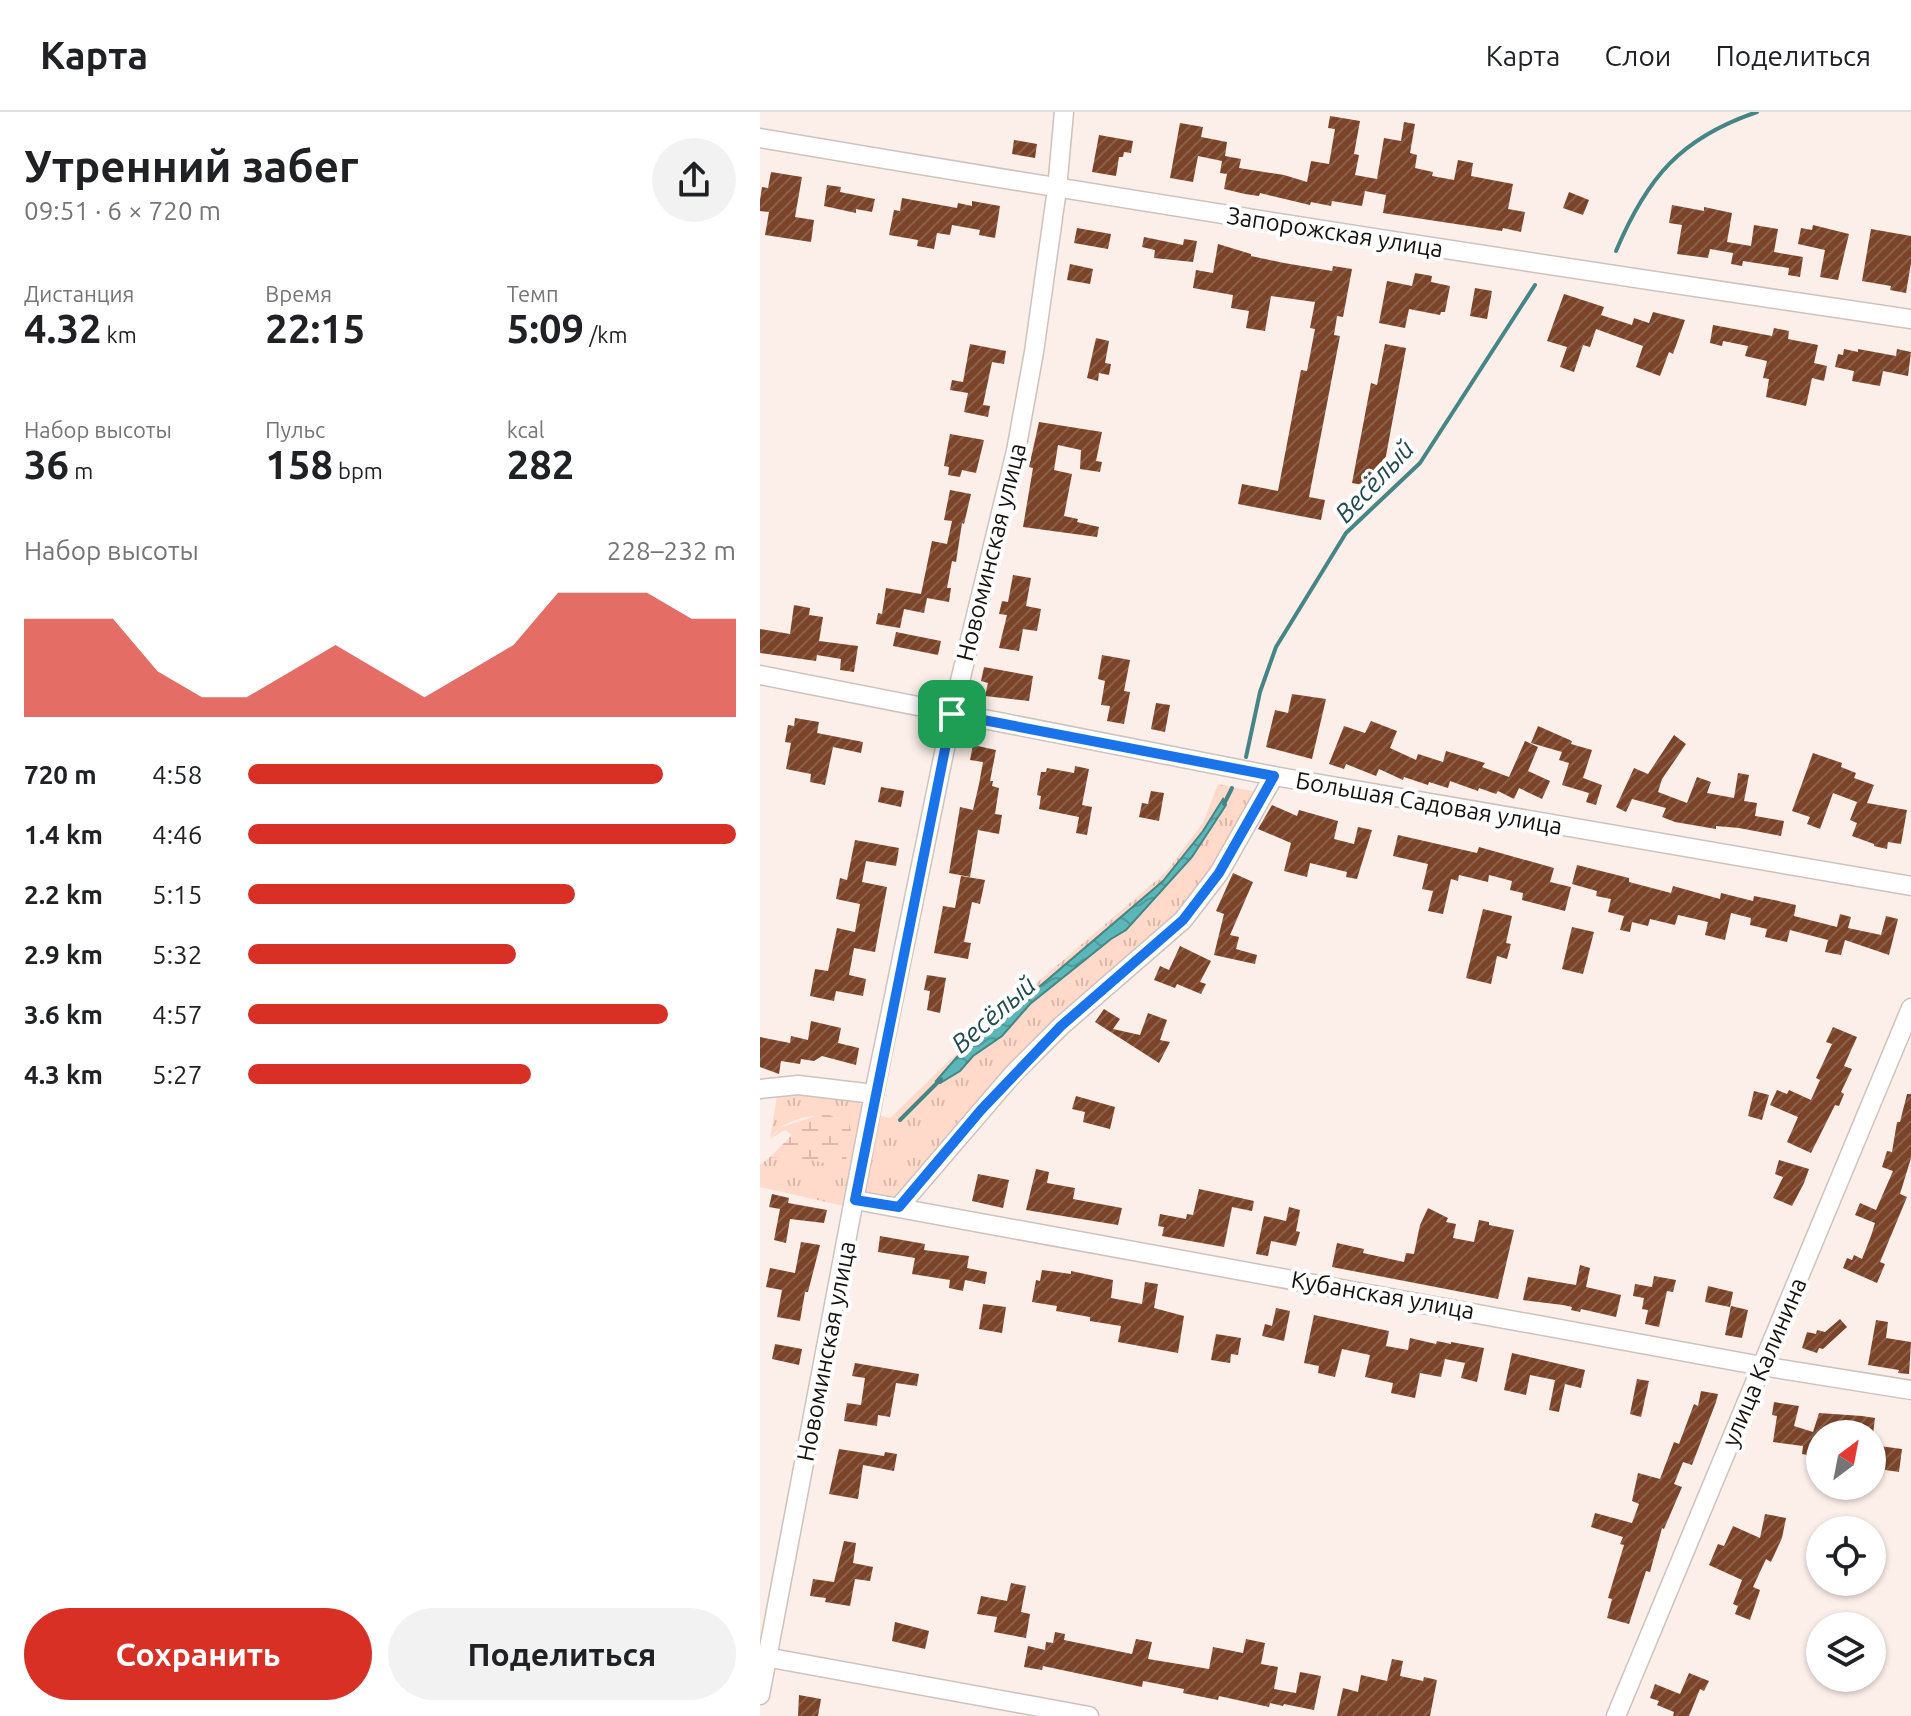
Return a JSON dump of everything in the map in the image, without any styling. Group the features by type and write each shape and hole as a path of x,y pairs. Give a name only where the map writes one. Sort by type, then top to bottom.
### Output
{"street":[{"name":"Новоминская улица","path":"760,1695 763,1656 952,714 1016,451 1034,352 1057,189 1064,112"},
{"name":"Запорожская улица","path":"760,138 1057,189 1911,319"},
{"name":"Большая Садовая улица","path":"760,675 1274,776 1911,886"},
{"path":"899,1207 981,1110 1061,1026 1183,920 1219,873 1274,776"},
{"name":"улица Калинина","path":"1616,1716 1911,1008"},
{"path":"760,1089 798,1085 874,1094"},
{"name":"Кубанская улица","path":"855,1200 1762,1366 1911,1390"},
{"path":"763,1656 1089,1716"}],"green space":[{"path":"1218,784 1257,792 1205,886 898,1202 862,1195 877,1115 890,1118 978,1033 1166,872 1203,823"},
{"path":"785,1091 857,1098 866,1113 848,1207 760,1187 760,1165 769,1158 789,1156 841,1119 822,1116 802,1118 783,1126 770,1139 777,1095"},
{"path":"818,1115 829,1115 849,1123 851,1131 845,1167 789,1156 769,1158 792,1135 785,1130 770,1139 780,1128"}],"water":[{"path":"1223,799 1226,805 1192,857 1126,930 1030,1004 1002,1036 973,1056 960,1071 940,1083 936,1081 957,1057 1163,881 1203,831"}],"building":[{"path":"1330,116 1360,121 1354,154 1359,155 1355,175 1377,179 1384,138 1401,141 1404,122 1415,124 1410,153 1417,155 1415,168 1433,172 1432,176 1454,180 1458,160 1473,163 1471,176 1513,184 1508,209 1525,212 1521,232 1383,213 1386,195 1365,191 1362,206 1332,201 1331,206 1311,202 1310,205 1260,193 1259,196 1245,194 1224,189 1227,174 1220,173 1222,161 1198,156 1193,182 1170,178 1180,123 1203,127 1201,137 1227,142 1225,156 1241,159 1239,168 1307,182 1311,161 1329,164 1335,129 1328,128"},
{"path":"1099,135 1133,141 1131,153 1124,152 1123,157 1119,157 1116,176 1092,172"},
{"path":"1014,140 1037,144 1035,158 1012,154"},
{"path":"771,172 802,177 795,217 814,220 811,242 765,235 769,212 760,211 760,200 762,187 768,188"},
{"path":"827,185 841,187 840,192 875,199 872,212 856,209 856,213 824,206"},
{"path":"1569,192 1589,200 1583,215 1563,208"},
{"path":"902,198 957,208 958,203 972,206 972,201 1000,206 995,238 979,235 980,230 952,225 950,235 937,233 934,249 917,246 918,240 889,235 894,210 900,211"},
{"path":"1672,205 1732,213 1727,242 1751,246 1754,225 1778,229 1774,252 1803,257 1800,277 1788,275 1789,268 1743,261 1742,266 1731,264 1733,253 1710,249 1708,258 1677,254 1682,225 1669,223"},
{"path":"1813,225 1849,234 1838,280 1820,277 1825,250 1798,244 1801,228 1812,230"},
{"path":"1077,228 1111,234 1108,249 1074,243"},
{"path":"1871,229 1911,236 1906,293 1890,290 1891,286 1862,281"},
{"path":"1144,237 1183,245 1184,239 1197,241 1193,262 1154,258 1155,250 1142,247"},
{"path":"1218,244 1251,256 1284,263 1332,271 1333,266 1352,269 1343,317 1337,316 1334,335 1340,336 1309,497 1325,500 1321,520 1238,504 1242,484 1278,491 1301,370 1307,371 1315,329 1310,328 1315,302 1271,296 1265,331 1246,328 1249,311 1231,308 1233,295 1193,288 1196,270 1213,273"},
{"path":"1070,264 1093,269 1090,284 1067,280"},
{"path":"1415,273 1432,276 1431,282 1450,286 1445,312 1440,315 1409,309 1405,328 1379,323 1387,281 1412,286"},
{"path":"1475,288 1492,291 1487,319 1470,316"},
{"path":"1564,294 1604,307 1601,315 1632,325 1634,318 1649,323 1653,312 1685,320 1673,354 1669,352 1660,376 1636,367 1643,346 1596,329 1590,347 1583,345 1574,372 1560,367 1567,347 1547,341"},
{"path":"1713,325 1772,336 1774,328 1789,331 1788,339 1818,345 1814,363 1827,366 1824,381 1812,378 1806,406 1766,397 1769,379 1763,378 1767,361 1745,356 1748,346 1723,341 1722,346 1710,343"},
{"path":"1096,338 1109,341 1105,363 1111,364 1109,375 1099,373 1098,381 1087,378"},
{"path":"970,344 1006,351 1004,364 992,362 983,405 990,406 988,417 964,412 968,393 950,390 952,380 963,382"},
{"path":"1385,344 1406,348 1380,488 1352,483 1371,383 1377,385"},
{"path":"1844,349 1896,356 1897,349 1911,352 1908,376 1883,371 1880,386 1852,381 1854,371 1835,367 1838,354 1843,355"},
{"path":"1039,422 1102,432 1096,461 1102,462 1100,472 1080,469 1081,450 1058,445 1054,470 1072,474 1064,516 1099,527 1097,537 1023,527 1033,468 1029,467"},
{"path":"950,434 984,440 976,473 962,470 960,477 948,475 949,467 944,466"},
{"path":"950,490 971,494 962,523 956,562 952,561 947,588 951,588 949,602 927,598 924,613 904,609 900,628 876,624 878,613 882,614 886,588 921,594 932,541 947,544 952,521 944,520"},
{"path":"1013,575 1031,578 1026,606 1041,609 1037,631 1023,629 1019,651 999,648 1007,615 999,614 1002,601 1008,602"},
{"path":"794,605 810,608 809,615 823,617 819,641 858,646 854,672 840,670 841,659 817,655 816,661 760,653 760,629 790,634"},
{"path":"896,632 941,641 938,655 893,646"},
{"path":"1102,655 1130,660 1124,691 1130,692 1124,724 1107,721 1110,706 1101,705 1105,681 1098,679"},
{"path":"984,667 1033,676 1029,701 985,696 988,683 981,681"},
{"path":"1292,694 1326,699 1312,759 1266,747 1275,710 1288,713"},
{"path":"1156,703 1170,705 1165,732 1151,729"},
{"path":"795,718 819,722 817,733 863,742 861,753 833,747 825,785 810,782 811,774 786,769 791,743 785,742 788,725 794,726"},
{"path":"1371,721 1397,731 1390,748 1416,760 1418,754 1443,762 1446,751 1485,763 1482,767 1509,777 1525,741 1538,747 1528,771 1550,781 1542,799 1519,788 1514,799 1498,791 1496,794 1479,788 1478,791 1450,781 1448,788 1404,777 1403,780 1379,769 1376,776 1346,764 1344,769 1329,764 1344,726 1365,733"},
{"path":"1538,726 1572,741 1571,744 1592,750 1583,778 1602,785 1596,805 1586,802 1589,793 1562,785 1569,763 1559,760 1562,752 1531,743"},
{"path":"1674,735 1686,744 1662,779 1658,792 1687,803 1697,777 1711,782 1707,793 1734,798 1738,773 1749,775 1744,801 1757,803 1755,816 1784,821 1781,836 1739,828 1716,826 1716,829 1675,822 1662,817 1666,808 1632,799 1626,812 1616,807 1634,768 1648,774"},
{"path":"973,745 996,750 990,781 993,781 992,786 999,788 995,814 1002,815 999,834 978,830 970,877 949,873 960,807 973,810 979,784 983,762 970,760"},
{"path":"1813,753 1842,763 1841,767 1856,773 1854,778 1874,785 1867,803 1907,810 1901,844 1888,842 1887,849 1852,836 1857,823 1850,820 1857,802 1833,793 1820,829 1807,824 1810,817 1792,811"},
{"path":"1075,766 1089,769 1082,805 1092,807 1087,835 1076,833 1079,817 1039,809 1041,796 1037,795 1041,772 1046,772 1047,768 1074,773"},
{"path":"881,787 904,791 901,807 878,802"},
{"path":"1151,791 1164,793 1159,821 1139,817 1142,803 1148,804"},
{"path":"1272,805 1297,816 1299,810 1338,821 1334,839 1354,844 1358,827 1372,830 1357,879 1346,877 1347,872 1310,863 1307,877 1284,871 1291,843 1258,829"},
{"path":"1398,835 1477,853 1479,847 1554,868 1550,882 1571,887 1565,911 1522,900 1523,893 1510,890 1512,881 1489,875 1488,882 1459,875 1458,881 1451,879 1443,914 1428,911 1433,891 1422,889 1428,864 1393,856"},
{"path":"855,840 899,848 896,866 866,861 862,882 887,887 875,952 854,948 849,975 866,979 863,996 836,991 834,1001 810,996 815,969 828,971 837,928 855,932 860,904 836,899 840,878 847,880"},
{"path":"1577,865 1671,893 1673,886 1720,899 1721,893 1753,901 1754,896 1796,905 1794,916 1837,927 1840,914 1851,917 1848,928 1881,935 1886,916 1898,919 1889,955 1845,940 1841,955 1825,952 1828,940 1790,930 1787,942 1765,937 1767,929 1750,925 1751,918 1731,913 1725,940 1705,935 1708,922 1678,915 1675,925 1650,919 1648,926 1632,922 1630,932 1620,930 1624,916 1608,912 1611,899 1596,896 1597,891 1572,884"},
{"path":"1233,873 1253,882 1230,935 1239,937 1236,949 1257,955 1255,964 1214,955 1224,914 1216,911"},
{"path":"961,876 985,880 980,904 972,902 964,942 971,943 968,959 934,953 943,906 955,908"},
{"path":"1483,909 1512,916 1506,943 1511,944 1507,959 1497,956 1491,984 1466,978"},
{"path":"1572,927 1594,932 1583,974 1562,969"},
{"path":"1180,946 1211,961 1200,982 1206,984 1201,994 1177,984 1175,988 1154,980 1160,966 1169,970"},
{"path":"927,975 946,978 940,1013 927,1010 930,991 924,990"},
{"path":"1104,1009 1120,1019 1113,1029 1140,1035 1148,1013 1167,1020 1160,1040 1170,1042 1159,1063 1095,1022"},
{"path":"811,1021 841,1028 838,1043 859,1048 856,1065 822,1056 814,1061 801,1059 800,1064 781,1061 779,1074 760,1067 760,1037 790,1043 791,1036 808,1040"},
{"path":"1833,1027 1857,1037 1844,1066 1852,1069 1841,1092 1844,1094 1839,1106 1835,1105 1811,1153 1787,1142 1798,1117 1770,1105 1777,1090 1787,1094 1789,1090 1811,1100 1820,1080 1816,1078 1832,1044 1826,1042"},
{"path":"1754,1091 1769,1095 1762,1120 1748,1116"},
{"path":"1907,1094 1911,1094 1911,1158 1900,1194 1907,1197 1880,1262 1885,1264 1877,1283 1843,1268 1847,1258 1852,1260 1854,1255 1862,1259 1871,1236 1875,1223 1855,1215 1860,1203 1876,1210 1893,1171 1882,1167 1887,1151 1892,1152 1897,1122 1900,1122"},
{"path":"1076,1096 1115,1107 1110,1129 1083,1122 1085,1112 1072,1109"},
{"path":"1779,1160 1809,1169 1792,1206 1773,1198 1783,1177 1775,1174"},
{"path":"1036,1169 1049,1172 1047,1183 1075,1188 1073,1199 1122,1208 1118,1225 1026,1210"},
{"path":"978,1174 1009,1180 1003,1208 972,1201"},
{"path":"1199,1189 1254,1201 1252,1211 1232,1207 1224,1247 1162,1236 1164,1227 1158,1226 1160,1214 1186,1219 1187,1214 1193,1215"},
{"path":"772,1194 789,1198 788,1203 827,1210 824,1223 790,1219 786,1243 774,1240 780,1209 769,1207"},
{"path":"1289,1207 1300,1210 1296,1231 1300,1232 1296,1246 1271,1241 1268,1256 1256,1254 1264,1216 1286,1221"},
{"path":"1428,1208 1448,1218 1446,1222 1456,1224 1453,1238 1474,1242 1479,1220 1514,1230 1498,1299 1332,1267 1337,1243 1364,1249 1363,1253 1404,1262 1406,1253 1414,1254 1420,1225"},
{"path":"880,1236 925,1244 924,1250 969,1256 967,1268 987,1272 985,1284 965,1280 963,1291 949,1288 950,1280 912,1274 915,1258 878,1252"},
{"path":"801,1242 820,1245 808,1292 805,1292 800,1321 777,1317 782,1290 766,1287 770,1268 795,1273"},
{"path":"1580,1265 1590,1268 1586,1287 1621,1295 1616,1317 1523,1300 1528,1277 1576,1285"},
{"path":"1042,1270 1071,1274 1071,1271 1113,1280 1111,1298 1142,1304 1145,1282 1158,1284 1154,1308 1184,1316 1178,1353 1118,1342 1121,1326 1090,1321 1090,1317 1056,1311 1057,1306 1032,1302 1036,1280 1040,1281"},
{"path":"1654,1276 1676,1280 1673,1292 1667,1291 1659,1327 1645,1324 1648,1310 1642,1309 1644,1298 1633,1296 1635,1284 1652,1287"},
{"path":"1708,1286 1733,1292 1730,1307 1705,1302"},
{"path":"983,1304 1006,1307 1002,1333 979,1329"},
{"path":"1731,1306 1748,1310 1742,1338 1725,1335"},
{"path":"1276,1308 1290,1311 1284,1341 1262,1336 1265,1324 1272,1326"},
{"path":"1314,1315 1389,1331 1386,1346 1408,1350 1410,1338 1436,1344 1437,1341 1451,1342 1484,1348 1477,1382 1461,1378 1465,1363 1445,1359 1441,1377 1420,1373 1415,1398 1391,1393 1393,1383 1365,1377 1370,1355 1342,1349 1335,1377 1318,1373 1319,1366 1304,1363"},
{"path":"1840,1319 1847,1327 1823,1349 1819,1348 1817,1353 1802,1348 1807,1332 1825,1332"},
{"path":"1876,1320 1888,1322 1886,1338 1911,1342 1909,1374 1868,1365"},
{"path":"1216,1334 1241,1338 1238,1355 1231,1354 1230,1363 1211,1360"},
{"path":"775,1344 802,1349 799,1365 772,1359"},
{"path":"1512,1353 1585,1370 1581,1388 1565,1384 1559,1412 1549,1410 1555,1380 1530,1375 1526,1395 1504,1390"},
{"path":"855,1363 919,1374 917,1386 896,1383 890,1417 878,1415 877,1426 844,1421 847,1403 861,1405 865,1378 852,1376"},
{"path":"1637,1379 1649,1381 1641,1417 1630,1414"},
{"path":"1701,1391 1718,1394 1716,1402 1692,1465 1683,1462 1674,1484 1682,1487 1662,1528 1650,1572 1646,1571 1629,1624 1607,1618 1612,1599 1608,1598 1624,1545 1620,1544 1623,1537 1591,1527 1595,1513 1632,1523 1639,1504 1632,1501 1638,1473 1660,1479 1674,1442 1679,1444 1694,1404 1698,1406"},
{"path":"1774,1402 1799,1406 1794,1426 1806,1430 1806,1455 1802,1454 1803,1446 1773,1442 1777,1416 1772,1415"},
{"path":"1819,1413 1875,1420 1817,1420"},
{"path":"1886,1447 1902,1449 1899,1472 1886,1470"},
{"path":"839,1449 884,1456 885,1452 897,1454 894,1471 863,1465 858,1499 829,1494"},
{"path":"1765,1514 1786,1518 1782,1538 1771,1562 1766,1559 1753,1587 1760,1590 1750,1620 1735,1614 1738,1606 1733,1604 1742,1580 1709,1565 1718,1544 1724,1546 1733,1526 1760,1538"},
{"path":"844,1541 856,1543 853,1563 873,1567 870,1581 855,1579 850,1606 810,1596 813,1579 834,1582"},
{"path":"1011,1583 1026,1586 1021,1612 1030,1614 1026,1638 994,1632 997,1617 977,1614 981,1596 1007,1601"},
{"path":"895,1622 929,1631 925,1649 892,1641"},
{"path":"1055,1632 1065,1634 1064,1640 1132,1654 1136,1639 1152,1642 1148,1659 1209,1669 1213,1647 1243,1653 1246,1639 1265,1643 1261,1664 1278,1667 1274,1689 1296,1693 1300,1672 1321,1676 1314,1710 1270,1703 1269,1707 1219,1696 1218,1700 1143,1681 1142,1687 1043,1666 1042,1670 1024,1667 1028,1646 1045,1650 1046,1642 1053,1643"},
{"path":"1392,1659 1403,1661 1400,1676 1423,1681 1424,1677 1437,1680 1430,1716 1337,1716 1343,1688 1358,1692 1361,1675 1387,1681"},
{"path":"1689,1673 1709,1681 1704,1691 1700,1689 1689,1716 1673,1716 1674,1712 1657,1705 1659,1701 1650,1698 1655,1684 1680,1694"},
{"path":"799,1695 821,1699 818,1716 798,1716"}],"waterway":[{"name":"Весёлый","path":"1616,251 1640,202 1669,164 1707,134 1757,112"},
{"name":"Весёлый","path":"1246,757 1260,692 1276,647 1346,533 1420,463 1535,285"},
{"name":"Весёлый","path":"1224,804 1232,788"},
{"name":"Весёлый","path":"900,1120 941,1079"}],"route":[{"path":"952,714 1274,776 1219,873 1183,920 1061,1026 1013,1074 899,1207 855,1200 952,714"}]}
